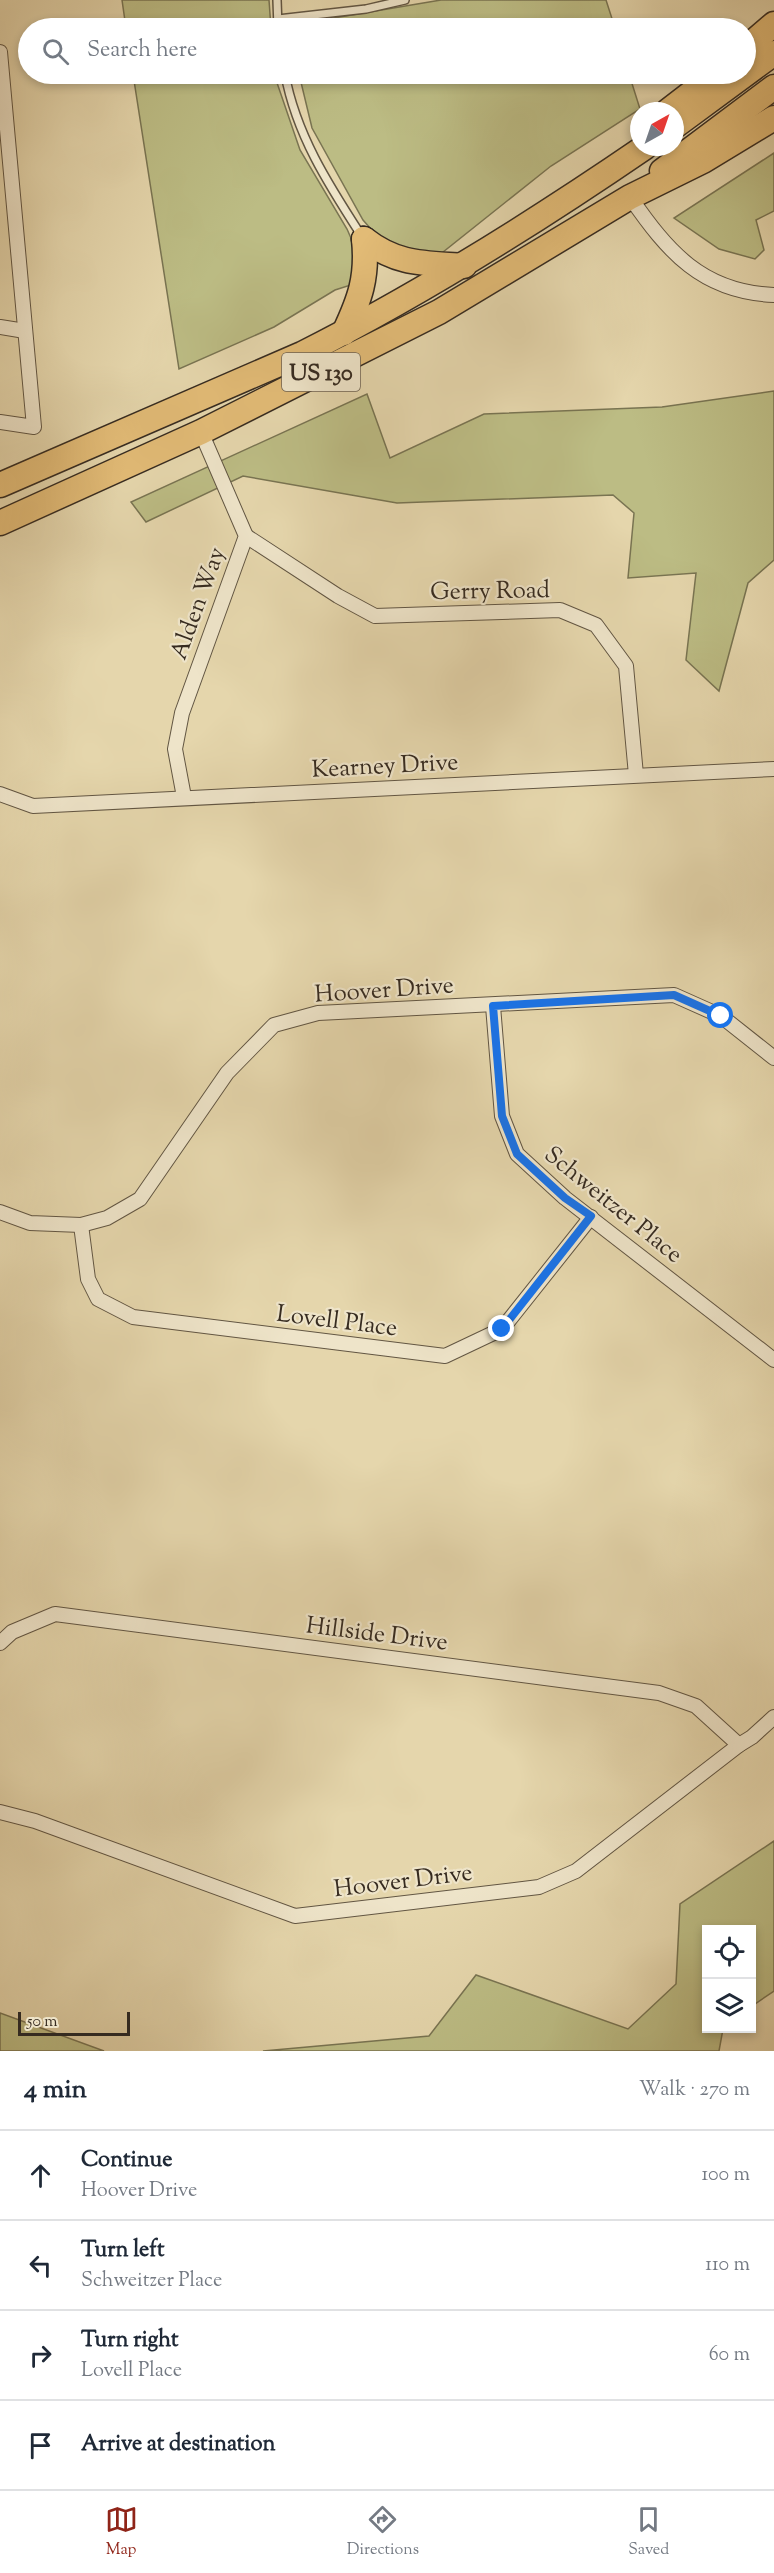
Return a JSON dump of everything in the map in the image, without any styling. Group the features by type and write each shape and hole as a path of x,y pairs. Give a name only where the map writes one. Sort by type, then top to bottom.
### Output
{"highway":[{"path":"756,39 774,24"},
{"path":"756,66 774,53"},
{"path":"680,102 703,84"},
{"path":"684,119 732,84"},
{"path":"630,197 691,147 774,87"},
{"name":"US 130","path":"0,523 201,432 439,312 630,197 703,161 774,118"},
{"name":"US 130","path":"0,485 280,364 344,333 473,260 538,205 630,139"},
{"path":"364,239 384,254 406,261 473,260 631,156"},
{"path":"344,333 363,287 366,266 364,239"}],"street":[{"path":"0,52 34,427 0,422"},
{"path":"630,197 662,241 686,265 724,285 752,293 774,295"},
{"path":"0,327 25,331"},
{"name":"Alden Way","path":"184,797 175,749 182,713 246,536 201,432"},
{"name":"Gerry Road","path":"246,536 338,596 375,616 560,610 596,626 626,666 636,775"},
{"name":"Kearney Drive","path":"0,794 33,806 774,769"},
{"name":"Hoover Drive","path":"0,1212 30,1223 81,1225 107,1218 140,1199 227,1073 274,1025 318,1013 493,1006 674,995 721,1016 774,1058"},
{"name":"Schweitzer Place","path":"493,1006 502,1116 517,1154 565,1198 774,1360"},
{"name":"Lovell Place","path":"81,1225 88,1279 98,1299 134,1317 446,1356 502,1329 591,1216"},
{"name":"Hillside Drive","path":"0,1643 12,1632 55,1614 659,1693 696,1706 739,1745"},
{"name":"Hoover Drive","path":"0,1812 35,1821 296,1916 539,1887 576,1871 752,1737 774,1717"}],"lane":[{"path":"277,0 278,18"},
{"path":"287,18 366,9 405,0"},
{"path":"287,84 306,143 364,239"}],"green space":[{"path":"122,0 269,0 270,18 125,18"},
{"path":"441,0 606,0 612,18 334,18"},
{"path":"135,84 277,84 300,150 347,229 358,254 354,284 335,290 274,327 179,369"},
{"path":"301,84 632,84 638,102 630,102 630,115 551,166 438,256 385,245 363,220 312,128"},
{"path":"774,153 774,211 756,220 764,250 755,259 719,249 674,218"},
{"path":"774,391 774,560 748,583 719,691 686,660 696,573 628,578 634,513 613,495 397,503 243,476 146,522 131,502 367,394 390,458 484,414 662,407"},
{"path":"774,1841 774,1991 756,2003 756,1925 702,1925 702,2033 722,2033 719,2051 263,2051 429,2036 476,1975 628,2029 676,1984 680,1904"},
{"path":"0,2013 104,2051 0,2051"}],"route":[{"path":"502,1329 591,1216 565,1198 517,1154 502,1116 493,1006 674,995 721,1016"}]}
